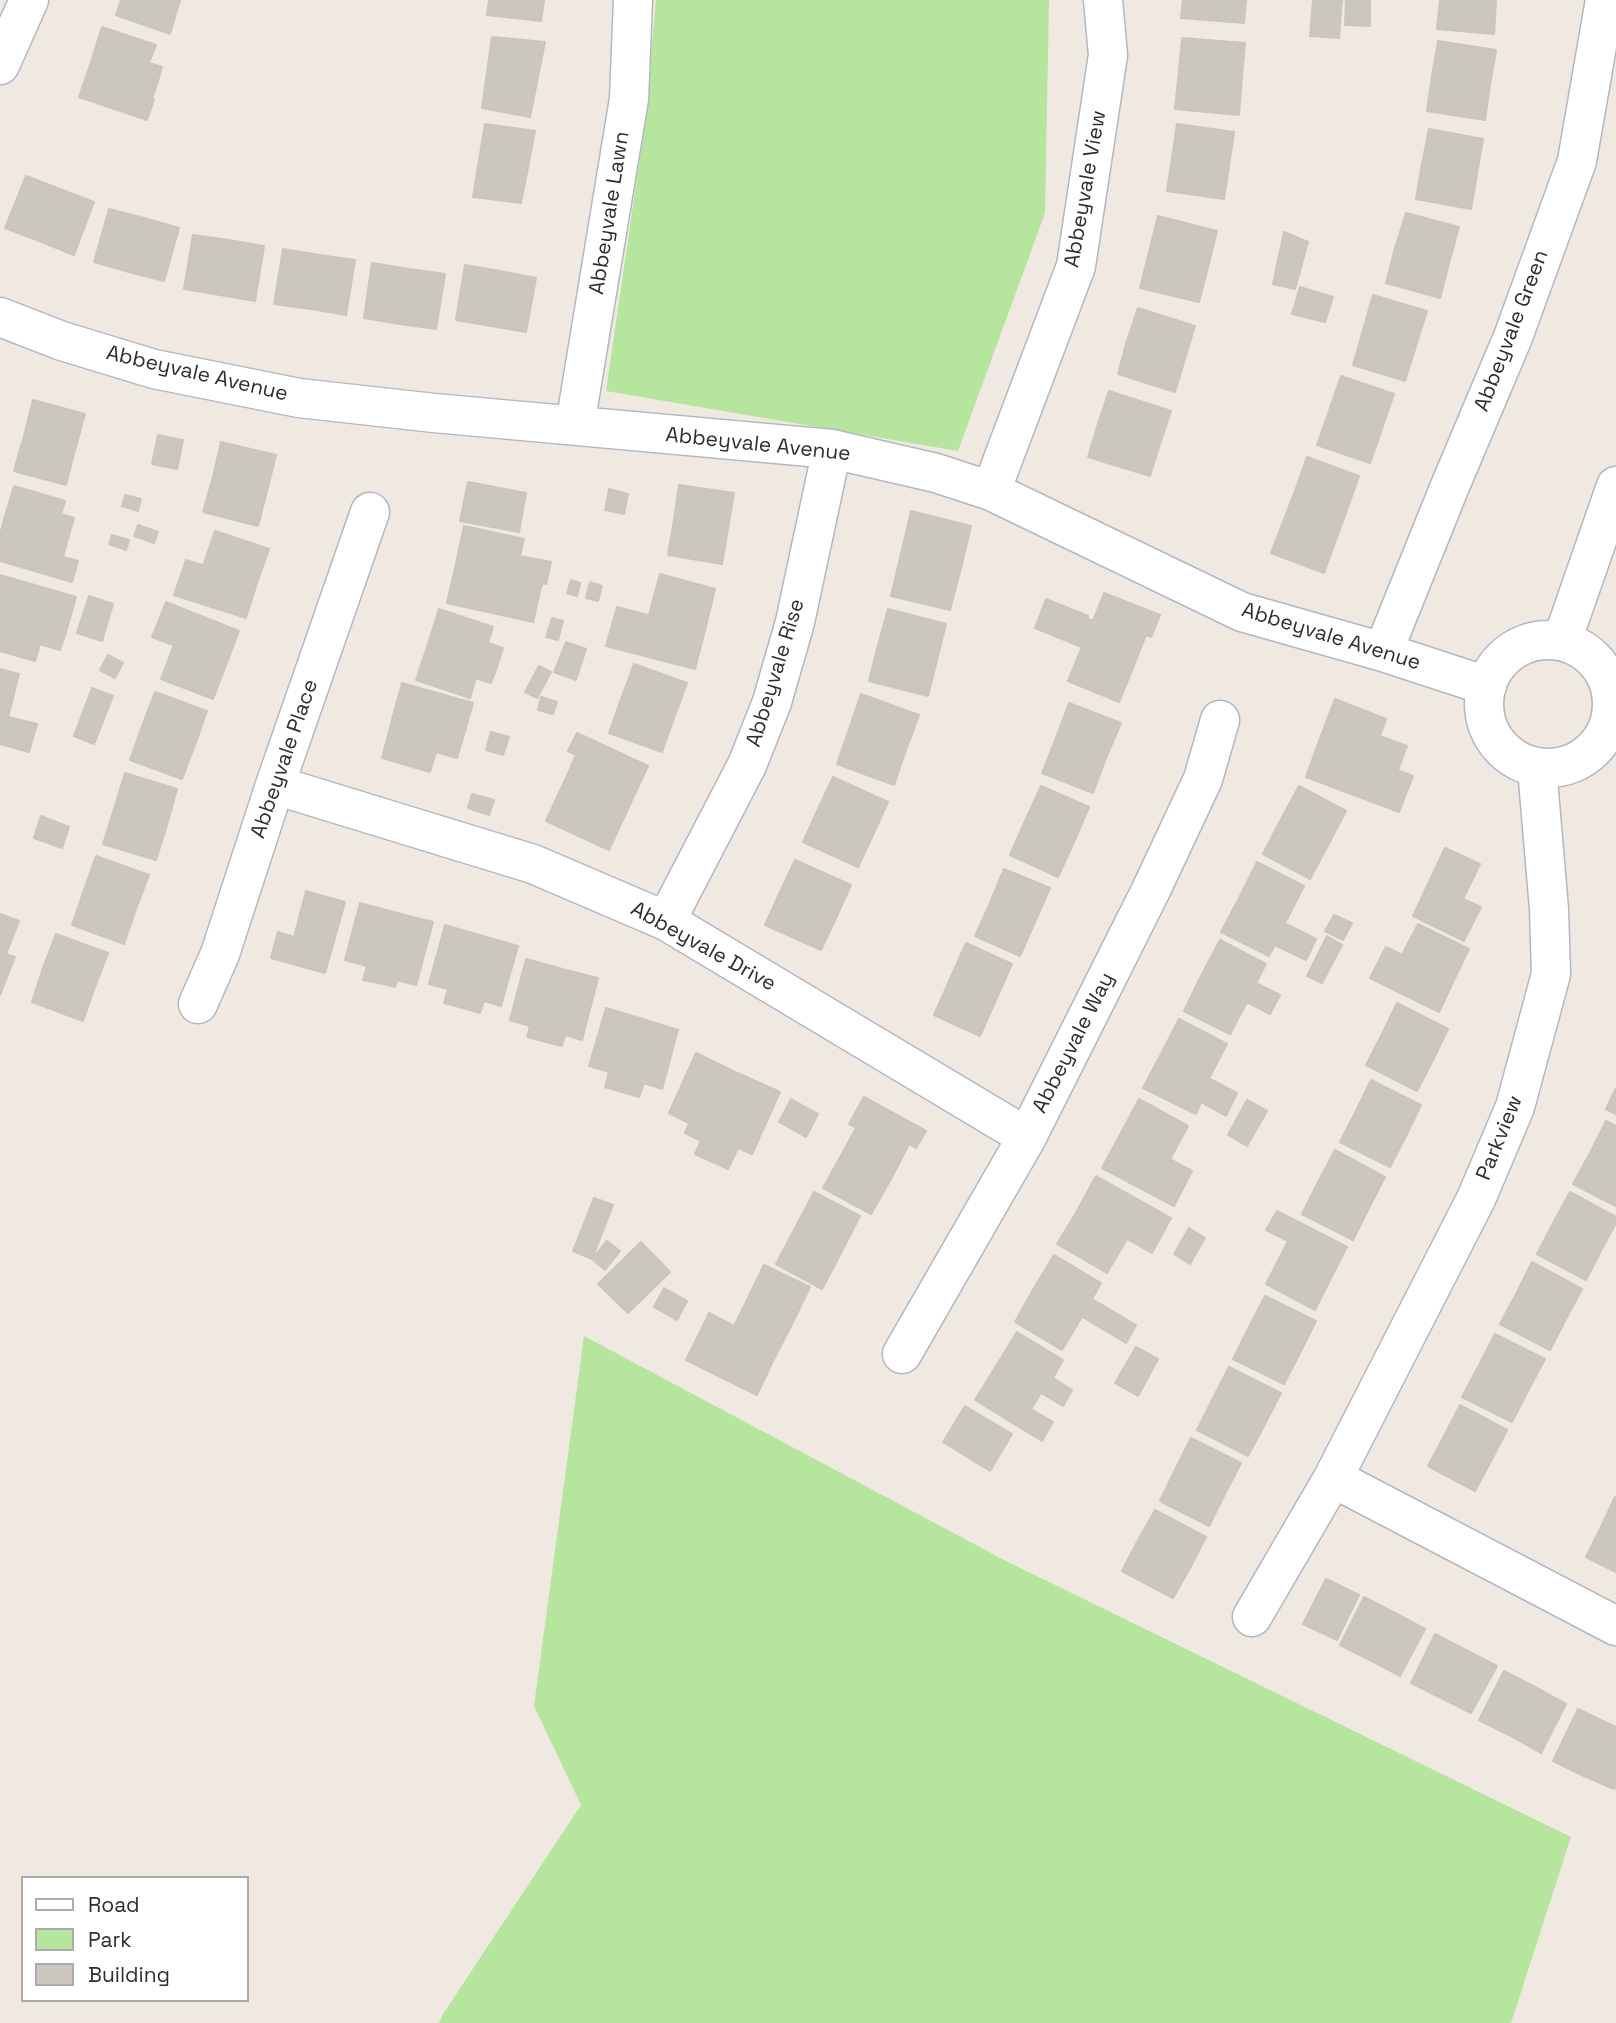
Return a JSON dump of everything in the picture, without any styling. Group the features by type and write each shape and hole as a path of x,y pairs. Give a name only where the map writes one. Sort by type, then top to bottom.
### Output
{"street":[{"path":"0,65 29,0"},
{"name":"Abbeyvale Lawn","path":"576,425 629,99 633,0"},
{"name":"Abbeyvale View","path":"991,491 1076,265 1108,55 1103,0"},
{"name":"Abbeyvale Green","path":"1383,652 1513,337 1577,161 1605,0"},
{"name":"Abbeyvale Avenue","path":"0,317 62,341 154,369 299,398 831,449 936,473 991,491 1242,612 1487,685"},
{"name":"Abbeyvale Rise","path":"666,921 747,765 772,702 795,622 831,449"},
{"path":"1562,641 1616,485"},
{"name":"Abbeyvale Place","path":"198,1004 220,954 275,785 370,512"},
{"path":"1543,640 1562,641 1581,649 1597,662 1607,679 1613,720 1591,752 1575,762 1557,768 1537,768 1517,761 1500,747 1488,728 1484,707 1487,685 1495,668 1508,654 1524,644 1543,640"},
{"name":"Abbeyvale Way","path":"902,1354 1027,1137 1151,890 1203,779 1220,720"},
{"name":"Parkview","path":"1252,1617 1332,1478 1476,1199 1515,1107 1551,974 1549,909 1537,768"},
{"name":"Abbeyvale Drive","path":"275,785 533,864 666,921 1027,1137"},
{"path":"1332,1478 1616,1626"}],"green space":[{"path":"656,0 1049,0 1045,213 958,451 606,391 645,123"},
{"path":"584,1336 1006,1561 1571,1837 1511,2023 439,2023 581,1805 534,1706"}],"building":[{"path":"121,0 180,0 170,34 116,15"},
{"path":"489,0 544,0 541,21 487,15"},
{"path":"1183,0 1246,0 1244,23 1181,18"},
{"path":"1313,0 1342,0 1339,38 1310,36"},
{"path":"1346,0 1370,0 1370,26 1345,25"},
{"path":"1440,0 1496,0 1494,34 1437,29"},
{"path":"102,27 156,45 149,63 162,67 157,84 91,62"},
{"path":"492,37 545,42 530,117 482,108"},
{"path":"1182,38 1245,43 1242,77 1179,71"},
{"path":"1438,41 1496,50 1490,85 1432,76"},
{"path":"91,62 157,84 147,120 79,97"},
{"path":"1179,71 1242,77 1239,115 1175,109"},
{"path":"1432,76 1490,85 1485,120 1427,111"},
{"path":"485,124 535,131 521,203 473,197"},
{"path":"1177,124 1234,132 1229,166 1172,158"},
{"path":"1429,129 1483,139 1477,174 1422,164"},
{"path":"1172,158 1229,166 1224,199 1167,191"},
{"path":"1422,164 1477,174 1471,209 1416,199"},
{"path":"26,176 60,189 39,241 5,228"},
{"path":"60,189 94,202 74,255 39,241"},
{"path":"109,209 144,218 129,272 94,262"},
{"path":"1406,213 1459,227 1449,263 1395,248"},
{"path":"1158,216 1217,231 1208,267 1149,252"},
{"path":"144,218 179,228 164,281 129,272"},
{"path":"1284,232 1308,242 1295,289 1273,284"},
{"path":"193,235 229,240 220,295 184,289"},
{"path":"229,240 264,246 255,301 220,295"},
{"path":"1395,248 1449,263 1440,298 1386,283"},
{"path":"283,249 319,255 311,309 274,304"},
{"path":"1149,252 1208,267 1199,302 1140,288"},
{"path":"319,255 355,260 346,315 311,309"},
{"path":"372,263 409,269 400,324 364,318"},
{"path":"465,265 500,271 491,326 456,320"},
{"path":"409,269 445,274 436,329 400,324"},
{"path":"500,271 536,278 526,332 491,326"},
{"path":"1300,287 1333,297 1325,322 1292,314"},
{"path":"1373,295 1427,311 1416,346 1363,330"},
{"path":"1138,308 1195,326 1184,362 1126,344"},
{"path":"1363,330 1416,346 1405,381 1353,365"},
{"path":"1126,344 1184,362 1175,392 1118,374"},
{"path":"1341,376 1394,394 1382,429 1329,411"},
{"path":"1109,391 1171,411 1160,444 1098,424"},
{"path":"33,400 85,414 75,450 24,436"},
{"path":"1329,411 1382,429 1370,463 1317,445"},
{"path":"1098,424 1160,444 1150,476 1088,457"},
{"path":"158,435 183,440 177,469 152,464"},
{"path":"24,436 75,450 66,485 14,471"},
{"path":"221,442 276,455 267,491 213,477"},
{"path":"1307,457 1359,476 1347,510 1295,491"},
{"path":"213,477 267,491 258,526 203,512"},
{"path":"468,482 526,493 519,532 460,521"},
{"path":"679,485 734,493 728,528 674,520"},
{"path":"14,486 65,501 61,514 74,518 67,542 3,523"},
{"path":"609,489 628,494 624,514 605,510"},
{"path":"1295,491 1347,510 1324,573 1271,553"},
{"path":"125,495 141,499 138,511 122,506"},
{"path":"911,511 971,526 961,568 901,554"},
{"path":"674,520 728,528 722,564 668,555"},
{"path":"3,523 67,542 63,557 78,561 72,582 0,561"},
{"path":"138,525 158,532 154,543 134,536"},
{"path":"464,526 524,539 520,556 551,562 546,584 456,564"},
{"path":"215,531 269,549 257,583 203,566"},
{"path":"112,535 129,540 126,550 109,544"},
{"path":"901,554 961,568 950,610 891,596"},
{"path":"186,560 257,583 246,618 174,595"},
{"path":"456,564 542,583 533,622 447,603"},
{"path":"660,574 715,589 705,630 649,615"},
{"path":"0,575 76,597 66,632 0,613"},
{"path":"571,580 580,583 577,596 567,593"},
{"path":"590,582 602,586 598,601 586,598"},
{"path":"1104,593 1160,615 1151,637 1146,635 1133,668 1035,628 1046,599 1088,616 1088,619 1093,621"},
{"path":"89,596 113,604 102,641 77,633"},
{"path":"166,602 239,631 226,665 152,637"},
{"path":"617,607 705,630 695,669 606,646"},
{"path":"439,609 493,627 488,643 503,648 497,667 428,644"},
{"path":"888,609 946,624 937,660 878,645"},
{"path":"0,613 66,632 60,650 40,644 35,661 0,651"},
{"path":"552,618 563,621 558,640 546,637"},
{"path":"566,642 586,649 576,680 554,672"},
{"path":"428,644 497,667 491,683 476,678 470,698 416,680"},
{"path":"174,645 226,665 213,699 161,679"},
{"path":"878,645 937,660 928,696 869,681"},
{"path":"1082,647 1133,668 1119,702 1068,681"},
{"path":"108,655 123,663 115,678 100,670"},
{"path":"634,664 687,683 674,718 621,699"},
{"path":"539,666 551,672 537,698 525,692"},
{"path":"0,669 19,674 10,710 0,707"},
{"path":"402,683 473,703 465,731 394,712"},
{"path":"92,688 113,696 104,719 83,712"},
{"path":"155,692 207,711 195,745 142,726"},
{"path":"861,694 919,715 906,750 849,729"},
{"path":"541,697 557,702 553,714 538,710"},
{"path":"621,699 674,718 662,752 609,733"},
{"path":"1335,699 1386,719 1380,736 1407,746 1398,770 1319,741"},
{"path":"1069,703 1121,723 1106,758 1056,738"},
{"path":"0,707 10,710 8,717 37,724 29,752 0,744"},
{"path":"83,712 104,719 94,744 74,736"},
{"path":"394,712 465,731 457,758 436,752 430,772 382,758"},
{"path":"142,726 195,745 182,779 130,760"},
{"path":"849,729 906,750 894,785 837,764"},
{"path":"491,732 509,737 503,755 486,750"},
{"path":"577,733 648,766 633,798 570,769 576,755 568,751"},
{"path":"1056,738 1106,758 1093,793 1042,773"},
{"path":"1319,741 1413,776 1399,812 1306,777"},
{"path":"570,769 633,798 609,850 546,821"},
{"path":"125,773 177,789 167,825 114,809"},
{"path":"833,777 888,802 873,835 818,809"},
{"path":"1041,786 1089,807 1074,842 1025,821"},
{"path":"1299,786 1346,811 1327,847 1280,821"},
{"path":"472,794 494,800 489,815 468,808"},
{"path":"114,809 167,825 156,860 103,844"},
{"path":"818,809 873,835 858,867 803,842"},
{"path":"41,816 69,827 62,848 34,838"},
{"path":"1025,821 1074,842 1058,877 1010,855"},
{"path":"1280,821 1327,847 1310,879 1263,854"},
{"path":"1445,848 1480,864 1463,899 1481,907 1464,941 1413,916"},
{"path":"96,856 149,875 136,909 84,890"},
{"path":"795,860 851,885 836,918 780,892"},
{"path":"1257,862 1304,886 1285,923 1238,900"},
{"path":"1004,869 1050,888 1035,922 990,903"},
{"path":"84,890 136,909 124,944 72,925"},
{"path":"306,891 345,902 325,973 271,958 278,932 294,937"},
{"path":"780,892 836,918 821,950 765,925"},
{"path":"1238,900 1316,939 1306,960 1275,945 1269,956 1221,932"},
{"path":"360,903 401,914 383,984 363,980 367,966 345,960"},
{"path":"990,903 1035,922 1020,956 975,936"},
{"path":"0,914 19,921 6,954 0,952"},
{"path":"401,914 433,922 416,985 397,980 395,987 383,984"},
{"path":"1334,915 1352,923 1343,940 1325,931"},
{"path":"1418,924 1469,949 1454,980 1402,955"},
{"path":"445,925 483,936 463,1008 444,1003 448,989 429,984"},
{"path":"56,934 108,953 95,987 43,968"},
{"path":"483,936 518,946 501,1006 484,1001 480,1013 463,1008"},
{"path":"1327,936 1342,945 1322,983 1307,976"},
{"path":"1220,940 1266,964 1256,983 1280,995 1270,1014 1200,978"},
{"path":"966,943 1012,964 996,1000 950,979"},
{"path":"1386,947 1454,980 1439,1012 1370,978"},
{"path":"0,952 15,957 0,995"},
{"path":"526,959 566,970 546,1042 527,1037 530,1026 510,1020"},
{"path":"43,968 95,987 83,1021 32,1002"},
{"path":"566,970 598,978 582,1040 565,1035 562,1046 546,1042"},
{"path":"1200,978 1247,1002 1230,1034 1184,1011"},
{"path":"950,979 996,1000 980,1036 934,1015"},
{"path":"1397,1003 1448,1029 1433,1060 1382,1034"},
{"path":"606,1008 643,1019 622,1092 605,1087 609,1072 589,1066"},
{"path":"643,1019 678,1030 662,1089 644,1083 639,1097 622,1092"},
{"path":"1179,1019 1227,1044 1209,1078 1161,1054"},
{"path":"1382,1034 1433,1060 1417,1091 1366,1065"},
{"path":"696,1053 733,1071 701,1141 685,1133 689,1123 669,1113"},
{"path":"1161,1054 1237,1093 1226,1116 1201,1102 1196,1114 1143,1088"},
{"path":"733,1071 780,1092 752,1154 738,1148 728,1169 695,1154"},
{"path":"1371,1080 1421,1105 1406,1136 1356,1111"},
{"path":"1616,1088 1616,1114 1606,1109"},
{"path":"864,1097 926,1131 916,1148 909,1144 891,1179 843,1152 856,1128 849,1124"},
{"path":"791,1099 818,1114 806,1137 779,1122"},
{"path":"1139,1099 1188,1126 1170,1159 1121,1133"},
{"path":"1247,1100 1267,1111 1247,1146 1228,1135"},
{"path":"1356,1111 1406,1136 1390,1167 1340,1142"},
{"path":"1606,1121 1616,1126 1616,1166 1590,1153"},
{"path":"1121,1133 1192,1171 1174,1206 1102,1168"},
{"path":"1335,1150 1385,1177 1369,1208 1318,1182"},
{"path":"843,1152 891,1179 871,1214 823,1188"},
{"path":"1590,1153 1616,1166 1616,1206 1573,1184"},
{"path":"1096,1176 1171,1218 1152,1253 1077,1211"},
{"path":"1318,1182 1369,1208 1353,1240 1302,1214"},
{"path":"814,1192 860,1216 841,1253 795,1228"},
{"path":"1570,1192 1616,1217 1616,1223 1602,1249 1553,1223"},
{"path":"594,1198 613,1205 592,1259 573,1251"},
{"path":"1077,1211 1127,1239 1107,1273 1057,1244"},
{"path":"1277,1211 1347,1247 1331,1278 1282,1253 1288,1241 1266,1230"},
{"path":"1553,1223 1602,1249 1586,1280 1537,1254"},
{"path":"795,1228 841,1253 822,1289 776,1264"},
{"path":"1189,1228 1205,1238 1190,1264 1174,1254"},
{"path":"607,1241 620,1251 605,1270 592,1259"},
{"path":"641,1242 670,1272 628,1313 598,1284"},
{"path":"1282,1253 1331,1278 1315,1310 1266,1284"},
{"path":"1054,1255 1101,1283 1092,1299 1136,1325 1126,1343 1034,1288"},
{"path":"1532,1262 1582,1289 1566,1319 1516,1294"},
{"path":"764,1265 810,1287 791,1326 745,1304"},
{"path":"664,1288 687,1301 677,1320 654,1307"},
{"path":"1034,1288 1082,1317 1062,1350 1015,1322"},
{"path":"1516,1294 1566,1319 1550,1350 1500,1324"},
{"path":"1265,1296 1316,1321 1300,1353 1249,1327"},
{"path":"745,1304 791,1326 772,1363 702,1328 709,1313 734,1326"},
{"path":"1249,1327 1300,1353 1284,1384 1233,1359"},
{"path":"702,1328 772,1363 757,1395 686,1360"},
{"path":"1017,1332 1063,1360 1053,1378 1072,1390 1063,1406 996,1366"},
{"path":"1495,1334 1545,1359 1528,1391 1479,1365"},
{"path":"1136,1347 1158,1359 1138,1396 1115,1383"},
{"path":"1479,1365 1528,1391 1512,1422 1462,1397"},
{"path":"996,1366 1041,1393 1031,1409 1053,1422 1042,1441 975,1400"},
{"path":"1229,1367 1281,1393 1265,1424 1213,1398"},
{"path":"1213,1398 1265,1424 1248,1456 1197,1430"},
{"path":"1460,1405 1507,1430 1490,1463 1443,1438"},
{"path":"965,1406 1012,1434 990,1471 943,1442"},
{"path":"1191,1438 1241,1463 1225,1494 1175,1470"},
{"path":"1443,1438 1490,1463 1475,1491 1428,1466"},
{"path":"1175,1470 1225,1494 1209,1526 1160,1501"},
{"path":"1616,1498 1616,1535 1601,1527"},
{"path":"1155,1510 1206,1537 1190,1568 1138,1540"},
{"path":"1601,1527 1616,1535 1616,1572 1586,1557"},
{"path":"1138,1540 1190,1568 1173,1598 1122,1571"},
{"path":"1326,1579 1359,1595 1337,1640 1303,1624"},
{"path":"1364,1597 1395,1613 1370,1660 1340,1645"},
{"path":"1395,1613 1425,1629 1400,1676 1370,1660"},
{"path":"1435,1634 1464,1649 1439,1697 1411,1683"},
{"path":"1464,1649 1497,1666 1471,1713 1439,1697"},
{"path":"1504,1671 1535,1687 1509,1735 1479,1720"},
{"path":"1535,1687 1566,1704 1541,1753 1509,1735"},
{"path":"1578,1709 1609,1724 1584,1776 1553,1761"},
{"path":"1609,1724 1616,1727 1614,1789 1584,1776"}]}
